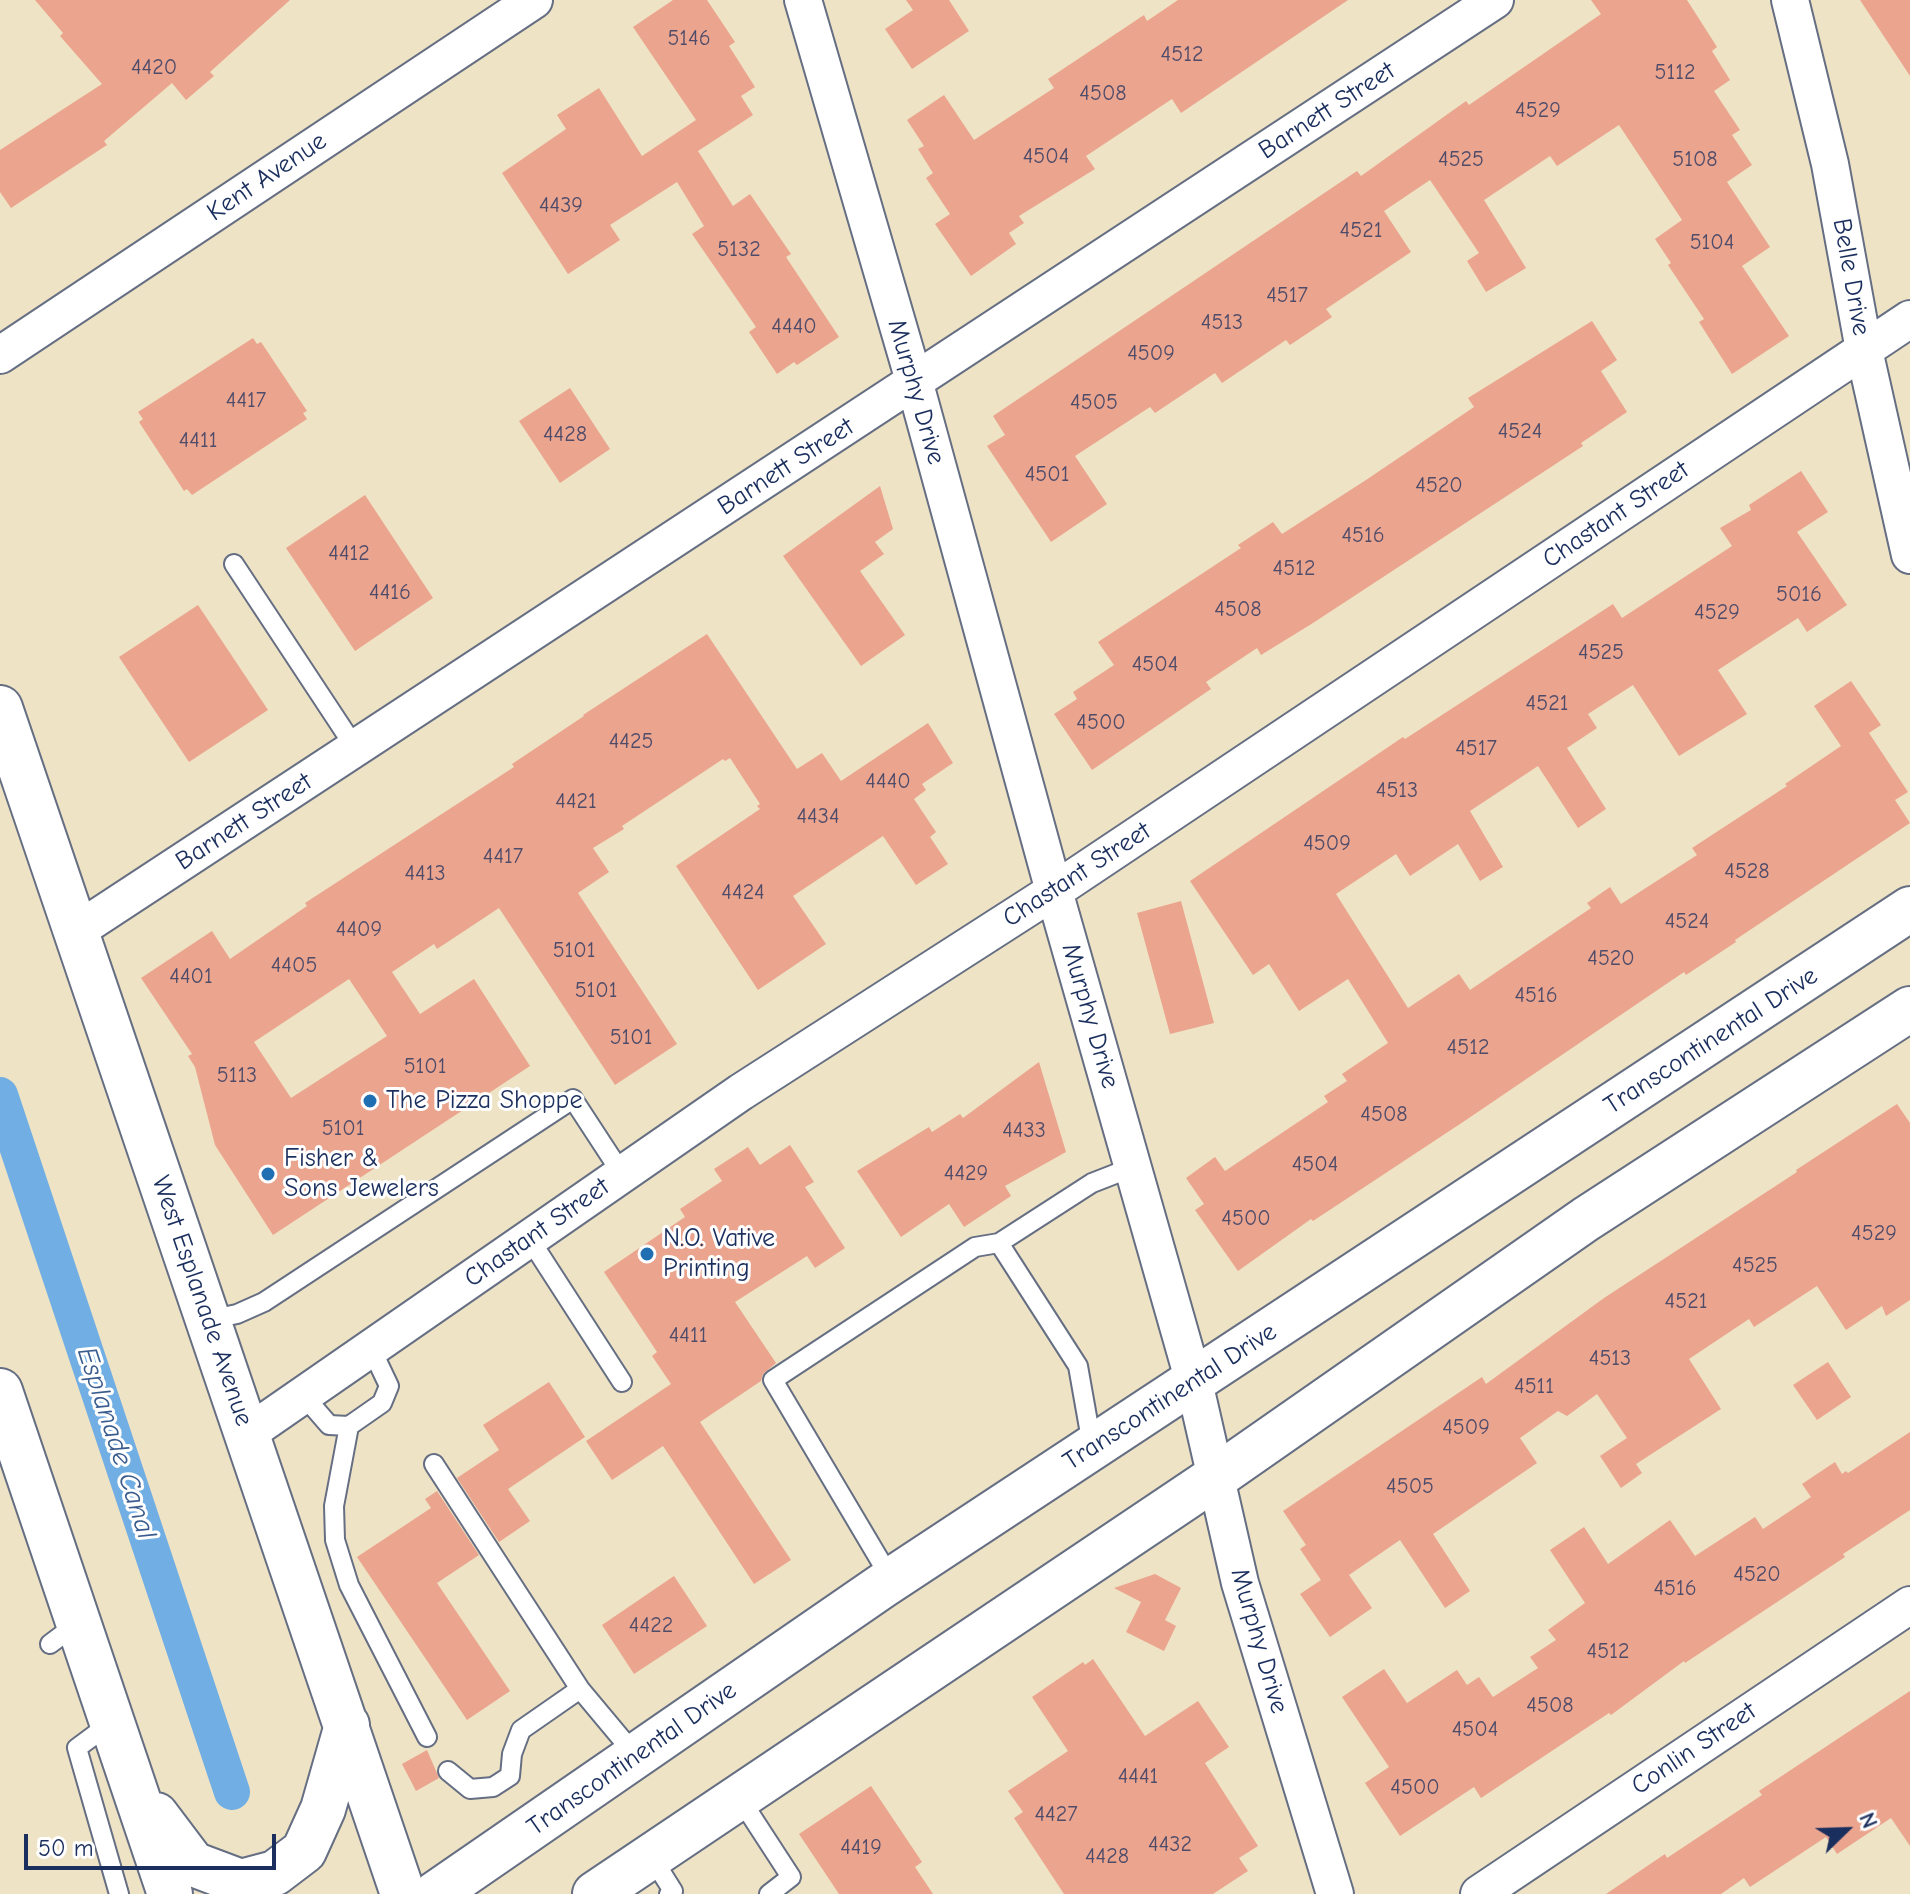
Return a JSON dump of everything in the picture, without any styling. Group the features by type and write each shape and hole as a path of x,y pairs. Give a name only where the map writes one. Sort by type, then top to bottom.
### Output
{"street":[{"name":"Kent Avenue","path":"0,355 534,0"},
{"name":"Murphy Drive","path":"803,0 915,384 1054,891 1194,1382 1240,1583 1335,1894"},
{"name":"Barnett Street","path":"75,932 915,384 1495,0"},
{"name":"Belle Drive","path":"1790,0 1830,164 1864,350 1910,555"},
{"name":"Chastant Street","path":"247,1434 741,1092 1054,891 1910,319"},
{"name":"West Esplanade Avenue","path":"0,708 403,1894"},
{"name":"Transcontinental Drive","path":"435,1894 891,1580 1910,909"},
{"path":"595,1894 660,1875 739,1797 1216,1477 1586,1219 1910,1009"},
{"path":"0,1391 40,1530 64,1634 112,1722 170,1894"},
{"name":"Conlin Street","path":"1479,1894 1910,1605"},
{"path":"133,1785 193,1864 241,1882 275,1873 304,1851 323,1809 347,1725"}],"lane":[{"path":"234,564 356,749"},
{"path":"208,1320 237,1314 264,1302 573,1099 622,1174"},
{"path":"891,1580 773,1380 975,1247 999,1243 1092,1183 1133,1167"},
{"path":"529,1238 622,1382"},
{"path":"999,1243 1078,1366 1092,1448"},
{"path":"303,1395 329,1425 349,1426 382,1403 389,1386 371,1348"},
{"path":"349,1426 334,1506 335,1540 349,1585 427,1737"},
{"path":"434,1464 580,1689 636,1756"},
{"path":"448,1771 470,1789 493,1787 510,1776 512,1754 521,1730 580,1689"},
{"path":"112,1722 77,1748 119,1894"},
{"path":"739,1797 791,1877 769,1894"}],"building":[{"path":"35,0 290,0 210,72 214,76 186,100 172,83 104,141 107,145 11,208 0,192 0,150 102,84 60,36 63,33"},
{"path":"673,0 707,0 735,42 729,46 755,87 741,96 753,115 698,151 733,206 750,194 791,254 786,257 839,337 797,365 794,362 777,374 749,332 756,327 692,234 704,226 677,182 610,225 620,240 568,274 502,173 566,129 557,115 599,88 642,156 696,120 633,27"},
{"path":"906,0 949,0 969,31 912,69 885,29 913,10"},
{"path":"1178,0 1348,0 1181,113 1172,99 1086,156 1095,169 1019,216 1024,223 1009,233 1016,244 971,276 935,224 950,214 926,178 933,173 918,149 924,146 907,120 944,95 974,140 1054,88 1048,79 1144,15 1147,21"},
{"path":"1591,0 1687,0 1717,47 1712,51 1730,80 1714,91 1740,130 1732,135 1752,165 1727,182 1770,247 1742,266 1789,336 1732,374 1699,322 1704,319 1668,265 1671,263 1655,239 1682,220 1619,125 1557,166 1550,156 1484,200 1526,268 1486,292 1467,261 1479,253 1430,180 1384,211 1411,252 1326,309 1332,317 1290,345 1286,340 1222,383 1215,373 1155,413 1150,407 1075,456 1107,504 1051,542 987,446 1005,435 993,416 1357,171 1361,176 1466,101 1469,105 1601,14"},
{"path":"1860,0 1910,0 1910,76"},
{"path":"1592,321 1617,360 1601,371 1627,412 1581,443 1583,446 1313,623 1261,655 1257,648 1206,682 1211,689 1092,770 1054,714 1077,699 1073,692 1114,665 1098,642 1241,548 1238,545 1273,522 1282,534 1366,480 1474,407 1468,398"},
{"path":"253,338 257,344 261,342 307,411 303,413 307,419 192,495 187,489 184,491 139,422 143,419 138,412"},
{"path":"570,388 610,449 560,483 519,421"},
{"path":"1801,471 1828,512 1797,532 1847,605 1807,632 1798,618 1718,670 1747,714 1679,756 1633,685 1588,714 1597,728 1567,748 1606,809 1578,828 1538,766 1470,811 1503,867 1480,881 1458,844 1410,876 1396,854 1336,894 1408,1008 1459,974 1470,990 1591,908 1587,903 1610,887 1621,904 1697,855 1692,848 1787,786 1785,784 1841,746 1814,706 1851,681 1881,725 1869,733 1908,792 1895,800 1910,823 1736,942 1686,975 1684,972 1466,1120 1313,1221 1311,1219 1238,1271 1195,1210 1204,1204 1186,1178 1215,1157 1225,1171 1328,1102 1324,1096 1347,1081 1342,1074 1388,1043 1348,979 1299,1011 1269,964 1253,975 1190,881 1403,737 1405,739 1613,604 1622,618 1732,546 1720,528 1751,510 1749,505"},
{"path":"880,486 893,529 875,542 884,554 860,571 905,635 861,666 783,556"},
{"path":"365,495 433,598 355,651 286,548"},
{"path":"198,605 268,710 189,762 119,657"},
{"path":"707,634 797,769 822,753 841,781 928,723 953,763 922,784 926,790 914,799 936,832 930,837 948,864 916,885 883,836 793,896 826,944 758,990 676,866 760,809 757,806 760,804 730,758 723,759 593,848 609,872 578,893 677,1044 615,1085 499,908 437,949 434,944 392,972 420,1014 474,979 530,1066 273,1235 215,1145 195,1067 188,1056 192,1054 141,978 212,931 230,959 307,906 305,903 514,767 512,764","holes":["349,979 387,1036 291,1098 254,1042"]},
{"path":"1181,901 1214,1023 1170,1034 1137,913"},
{"path":"1039,1062 1066,1152 1005,1186 1011,1196 964,1227 949,1204 901,1237 857,1171 929,1127 932,1132 960,1114 963,1118"},
{"path":"1897,1104 1910,1123 1910,1300 1886,1316 1882,1306 1846,1330 1817,1286 1754,1327 1749,1319 1689,1359 1721,1409 1636,1464 1642,1473 1621,1488 1600,1456 1627,1438 1597,1394 1567,1416 1558,1411 1520,1438 1537,1463 1433,1534 1470,1591 1445,1608 1400,1540 1349,1575 1372,1608 1330,1637 1300,1594 1321,1580 1300,1549 1306,1545 1283,1511 1482,1377 1486,1384 1604,1298"},
{"path":"790,1145 814,1182 805,1187 845,1248 815,1268 807,1256 735,1302 776,1363 763,1374 761,1381 700,1422 791,1560 754,1584 663,1446 612,1480 586,1441 671,1384 652,1356 657,1352 604,1272 685,1217 680,1209 722,1181 714,1169 748,1147 760,1165"},
{"path":"1828,1362 1851,1397 1817,1420 1793,1385"},
{"path":"549,1382 585,1437 508,1489 530,1521 499,1542 457,1478 499,1450 483,1425"},
{"path":"1910,1432 1910,1510 1843,1554 1845,1557 1684,1661 1611,1715 1609,1713 1481,1798 1474,1787 1400,1836 1365,1783 1389,1767 1342,1697 1384,1669 1407,1703 1457,1670 1467,1685 1479,1677 1493,1697 1538,1668 1530,1657 1556,1640 1548,1630 1585,1603 1550,1550 1584,1527 1608,1564 1670,1520 1695,1556 1755,1517 1763,1529 1811,1497 1802,1484 1835,1462 1842,1474 1848,1473"},
{"path":"437,1491 479,1555 437,1583 510,1691 467,1720 357,1557 431,1508 425,1499"},
{"path":"1155,1574 1181,1588 1165,1620 1176,1626 1164,1651 1126,1632 1141,1602 1114,1588"},
{"path":"674,1576 707,1626 634,1674 602,1625"},
{"path":"1093,1659 1145,1736 1198,1701 1229,1747 1205,1763 1258,1846 1239,1858 1248,1871 1213,1894 1064,1894 1014,1818 1023,1812 1008,1791 1068,1751 1032,1697 1083,1662 1085,1665"},
{"path":"1910,1691 1910,1846 1891,1818 1837,1854 1826,1837 1750,1887 1744,1878 1721,1894 1606,1894 1762,1795 1759,1791"},
{"path":"427,1750 439,1778 416,1791 402,1764"},
{"path":"871,1786 922,1862 915,1867 933,1894 839,1894 799,1834"}],"waterway":[{"name":"Esplanade Canal","path":"0,1095 232,1792"}],"place":[{"name":"The Pizza Shoppe","path":"370,1101"},
{"name":"Fisher & Sons Jewelers","path":"268,1174"},
{"name":"N.O. Vative Printing","path":"647,1254"}]}
